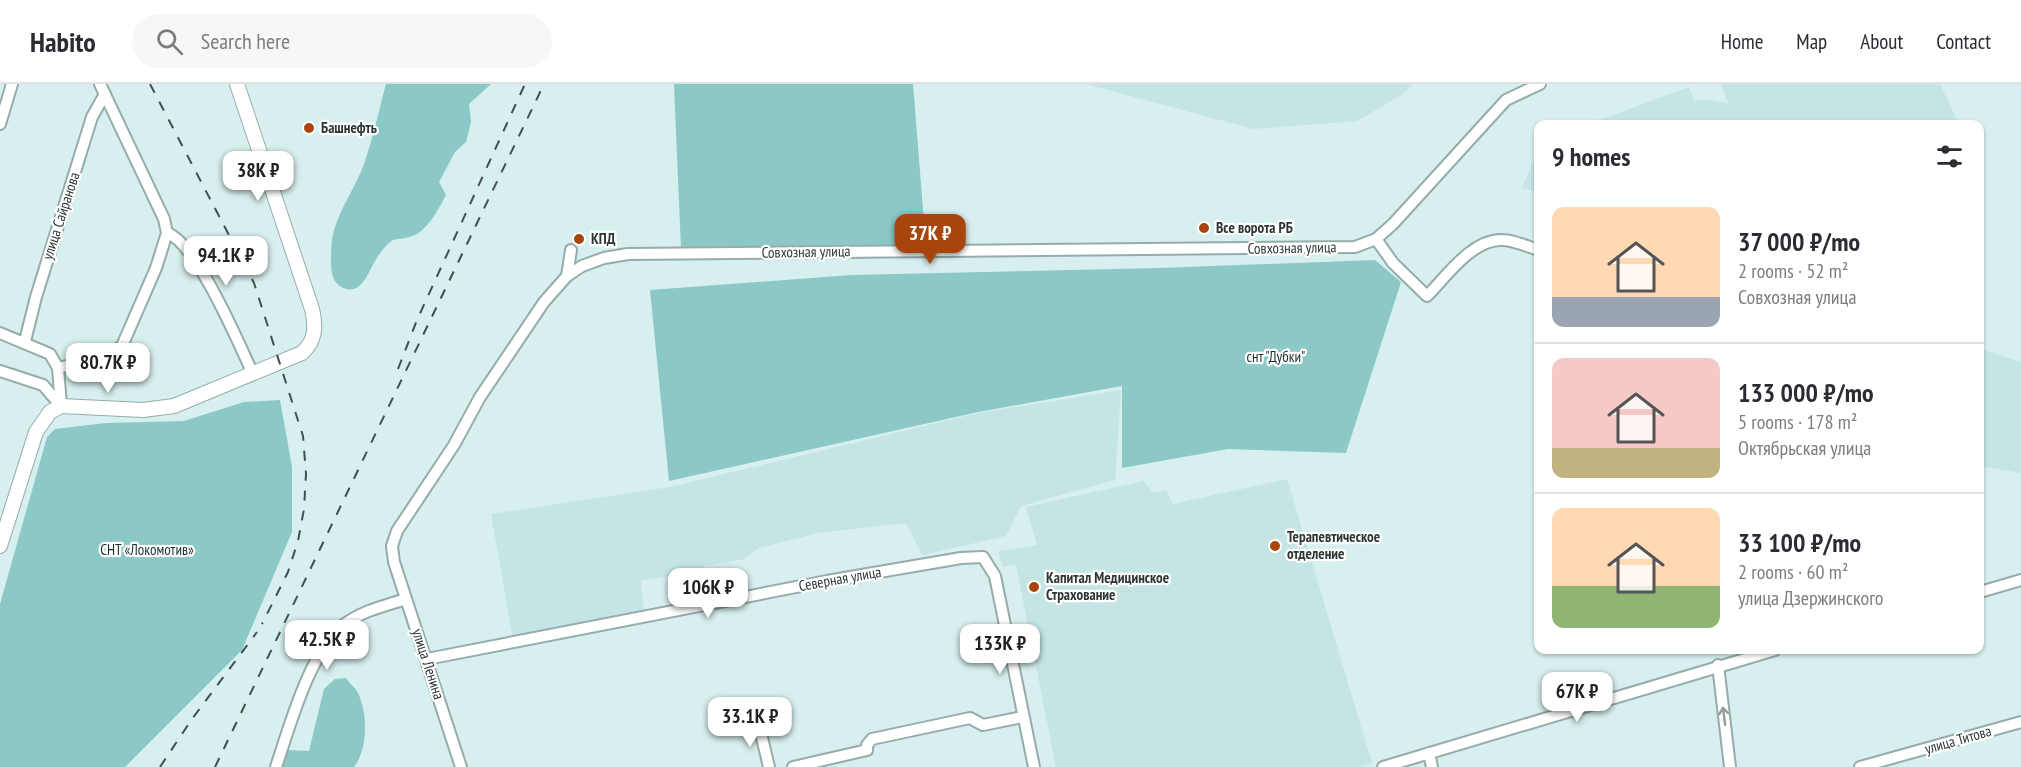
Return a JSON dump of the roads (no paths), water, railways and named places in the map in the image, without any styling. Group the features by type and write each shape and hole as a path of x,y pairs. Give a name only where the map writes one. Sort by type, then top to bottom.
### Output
{"main road":[{"path":"0,546 36,432 50,412 61,406 143,410 174,406 302,353 308,347 315,330 312,309 237,84"}],"street":[{"path":"0,124 12,84"},
{"path":"1534,248 1506,240 1491,241 1465,258 1427,296 1393,263 1376,239 1506,100 1540,84"},
{"path":"58,368 105,357 122,346 156,268 167,232 164,219 103,89"},
{"name":"улица Сайранова","path":"25,341 36,297 103,89"},
{"path":"167,232 183,242 188,250 222,308 253,374"},
{"name":"Совхозная улица","path":"394,562 392,546 400,525 423,495 480,397 526,326 567,276 594,261 628,254 1355,247 1376,239"},
{"path":"567,276 571,250"},
{"path":"0,333 25,341 50,354 58,368 61,406"},
{"path":"0,371 43,385 61,406"},
{"name":"Северная улица","path":"427,659 827,581 961,558 983,557 996,576 1022,717"},
{"name":"улица Ленина","path":"394,562 461,767"},
{"path":"1984,591 2021,580"},
{"path":"276,767 314,664 331,636 360,614 406,599"},
{"path":"1383,767 1761,654"},
{"path":"1718,666 1730,767"},
{"path":"793,767 867,750 868,742 883,736 970,718 983,725 1022,717 1034,767"},
{"path":"758,721 770,767"},
{"name":"улица Титова","path":"1860,767 2021,722"},
{"path":"1429,753 1432,767"}],"railway":[{"path":"150,84 254,283 303,436 306,474 304,509 298,541 288,572 262,624"},
{"path":"398,369 417,320 525,84"},
{"path":"215,767 544,84"},
{"path":"160,767 192,719 257,632"}],"place":[{"name":"Башнефть","path":"309,128"},
{"name":"Все ворота РБ","path":"1204,228"},
{"name":"КПД","path":"579,239"},
{"name":"Терапевтическое отделение","path":"1275,546"},
{"name":"Капитал Медицинское Страхование","path":"1034,587"}],"park label":[{"name":"снт \"Дубки\"","path":"1276,357"},
{"name":"СНТ «Локомотив»","path":"147,550"}]}
